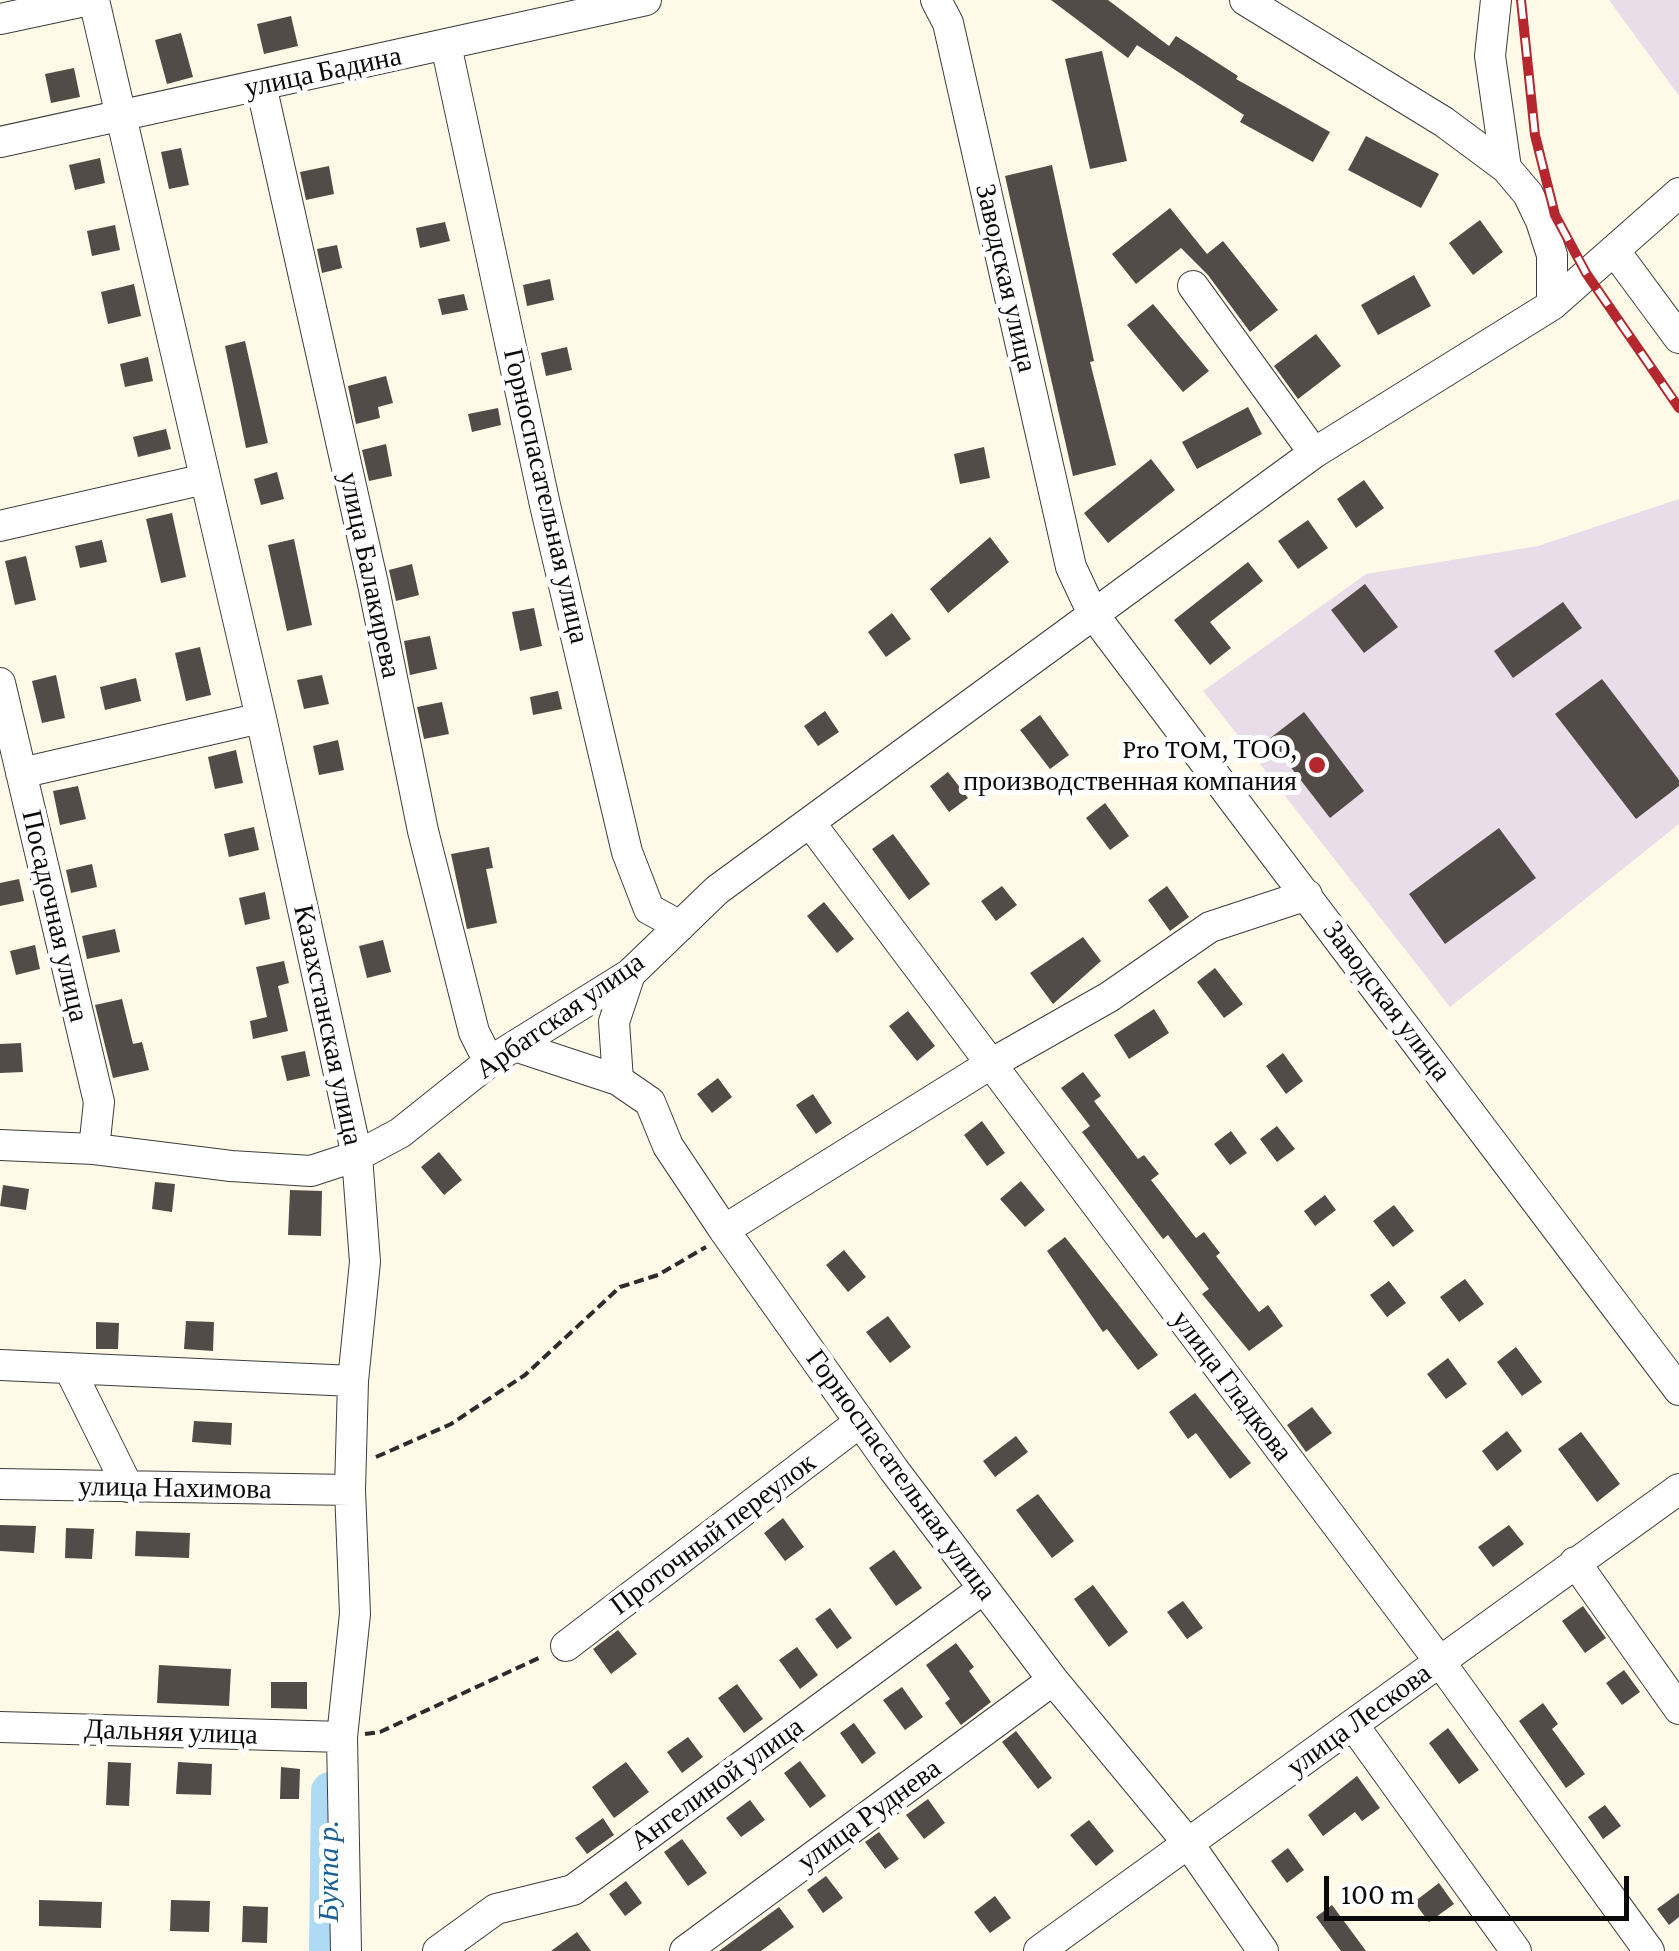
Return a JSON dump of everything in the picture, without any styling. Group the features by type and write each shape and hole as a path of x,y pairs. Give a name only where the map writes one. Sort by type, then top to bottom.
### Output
{"street":[{"path":"0,19 91,0"},
{"name":"Казахстанская улица","path":"91,0 261,718 357,1156 365,1262 354,1381 355,1614 342,1737 346,1951"},
{"name":"улица Бадина","path":"0,142 646,0"},
{"name":"Заводская улица","path":"936,0 948,23 1071,567 1093,614 1679,1390"},
{"path":"1246,0 1444,122 1506,168 1528,194 1542,221 1552,255 1552,305"},
{"path":"1496,0 1490,56 1506,168"},
{"name":"Горноспасательная улица","path":"446,45 545,505 626,852 649,909 680,926"},
{"name":"улица Балакирева","path":"261,85 373,584 423,832 474,1032 489,1062"},
{"path":"1093,614 1314,452 1552,305 1679,193"},
{"path":"1614,250 1679,338"},
{"path":"1193,286 1314,452"},
{"path":"0,526 206,479"},
{"name":"Арбатская улица","path":"0,1145 94,1148 231,1166 311,1171 357,1156 400,1134 489,1062 630,974 717,890 1093,614"},
{"name":"Посадочная улица","path":"0,683 99,1102 94,1148"},
{"path":"21,774 261,718"},
{"name":"улица Гладкова","path":"810,824 1440,1662 1649,1951"},
{"path":"724,1230 989,1066 1109,997 1210,927 1307,894"},
{"path":"515,1046 618,1080 614,1022 630,974"},
{"name":"Горноспасательная улица","path":"618,1080 650,1102 668,1146 860,1422 1053,1680 1188,1843 1263,1951"},
{"path":"0,1365 354,1381"},
{"path":"68,1368 128,1487"},
{"name":"Проточный переулок","path":"566,1646 860,1422"},
{"name":"улица Нахимова","path":"0,1484 128,1487 352,1478"},
{"name":"улица Лескова","path":"1039,1951 1679,1489"},
{"path":"1575,1562 1679,1708"},
{"name":"Ангелиной улица","path":"438,1951 496,1909 573,1890 983,1589"},
{"name":"улица Руднева","path":"685,1951 1053,1680"},
{"path":"1354,1726 1516,1951"},
{"name":"Дальняя улица","path":"0,1727 342,1737"}],"path":[{"path":"352,1478 451,1424 524,1374 620,1287 698,1254 724,1230"},
{"path":"342,1737 380,1732 566,1646"}],"shaded area":[{"path":"1609,0 1679,0 1679,96"},
{"path":"1679,499 1679,824 1450,1007 1203,691 1366,574 1538,546"}],"building":[{"path":"1051,0 1108,0 1169,46 1176,36 1238,76 1236,79 1330,132 1313,162 1240,122 1244,115 1137,45 1128,58"},
{"path":"291,16 298,46 264,54 257,24"},
{"path":"181,33 193,77 167,84 155,40"},
{"path":"1102,51 1127,161 1090,169 1065,59"},
{"path":"74,68 80,97 51,103 45,74"},
{"path":"1366,136 1439,174 1421,208 1348,170"},
{"path":"181,148 189,185 169,189 161,152"},
{"path":"100,158 105,183 75,190 69,165"},
{"path":"1052,165 1094,361 1090,362 1116,465 1073,476 1005,176"},
{"path":"329,166 334,194 306,200 300,172"},
{"path":"1170,208 1207,254 1223,241 1278,310 1250,332 1208,275 1181,248 1136,284 1112,254"},
{"path":"1480,220 1503,252 1473,275 1449,243"},
{"path":"445,222 450,241 420,248 416,228"},
{"path":"115,225 120,250 92,256 87,231"},
{"path":"337,245 342,268 322,273 317,249"},
{"path":"1414,275 1431,306 1378,335 1361,305"},
{"path":"550,279 554,300 527,306 523,285"},
{"path":"134,284 141,316 108,324 101,292"},
{"path":"464,294 468,310 442,315 438,299"},
{"path":"1153,304 1209,371 1183,392 1127,325"},
{"path":"1316,334 1341,366 1298,399 1274,366"},
{"path":"245,341 268,443 246,448 225,346"},
{"path":"567,347 572,370 546,376 541,353"},
{"path":"148,357 153,381 125,387 120,364"},
{"path":"386,376 393,403 378,407 380,418 356,424 348,386"},
{"path":"1248,407 1262,434 1197,469 1182,442"},
{"path":"498,408 501,425 472,432 468,414"},
{"path":"166,429 171,449 138,457 133,437"},
{"path":"386,444 392,476 369,481 362,450"},
{"path":"984,447 990,478 960,484 954,454"},
{"path":"1151,459 1175,490 1108,543 1084,513"},
{"path":"277,472 284,499 261,505 254,479"},
{"path":"1364,480 1384,508 1356,528 1337,499"},
{"path":"172,513 186,577 161,583 146,519"},
{"path":"1308,520 1328,548 1298,569 1278,541"},
{"path":"990,537 1009,562 948,613 930,589"},
{"path":"294,539 312,625 287,631 268,545"},
{"path":"102,540 107,562 80,568 75,546"},
{"path":"26,556 36,600 15,605 5,561"},
{"path":"1248,562 1263,581 1210,622 1231,648 1210,665 1174,620"},
{"path":"412,564 419,595 396,601 389,570"},
{"path":"1365,584 1398,627 1364,653 1331,610"},
{"path":"1563,602 1582,628 1513,678 1494,651"},
{"path":"534,608 542,646 520,651 512,612"},
{"path":"892,613 911,639 886,657 868,632"},
{"path":"430,636 437,669 410,675 404,641"},
{"path":"200,647 211,695 186,701 175,653"},
{"path":"56,675 65,718 42,723 32,681"},
{"path":"322,675 329,704 304,709 297,680"},
{"path":"136,678 141,701 105,710 100,687"},
{"path":"1602,679 1679,780 1679,786 1636,819 1555,714"},
{"path":"558,691 562,709 533,715 530,697"},
{"path":"442,702 449,734 424,739 417,707"},
{"path":"825,711 839,732 818,746 804,726"},
{"name":"Pro TOM, ТОО, производственная компания","path":"1304,712 1364,791 1330,818 1269,739"},
{"path":"1040,715 1069,755 1050,769 1020,730"},
{"path":"338,740 344,770 319,775 313,746"},
{"path":"236,750 243,783 215,789 208,757"},
{"path":"948,772 968,798 949,812 930,786"},
{"path":"78,786 86,819 60,825 53,791"},
{"path":"1105,803 1129,836 1110,850 1086,818"},
{"path":"254,827 259,850 229,857 224,834"},
{"path":"1499,828 1536,878 1445,944 1409,894"},
{"path":"893,834 930,884 909,900 872,849"},
{"path":"489,847 493,868 486,869 497,923 467,929 451,854"},
{"path":"92,864 97,887 71,893 66,870"},
{"path":"19,879 24,901 0,906 0,883"},
{"path":"1002,886 1017,905 996,921 981,901"},
{"path":"1167,886 1189,917 1170,931 1148,900"},
{"path":"265,892 270,919 245,925 239,898"},
{"path":"824,902 854,939 837,953 807,916"},
{"path":"115,929 120,952 87,959 82,936"},
{"path":"1083,937 1101,961 1053,1004 1030,973"},
{"path":"383,940 391,972 367,978 359,946"},
{"path":"35,945 40,969 16,975 10,951"},
{"path":"284,961 289,983 278,986 288,1031 253,1039 250,1021 267,1017 256,967"},
{"path":"1215,968 1243,1004 1224,1018 1197,982"},
{"path":"122,999 133,1044 142,1042 149,1070 113,1078 95,1005"},
{"path":"1154,1009 1169,1033 1129,1059 1114,1035"},
{"path":"908,1011 935,1046 917,1061 889,1026"},
{"path":"21,1043 23,1072 0,1073 0,1044"},
{"path":"305,1051 310,1076 287,1081 281,1056"},
{"path":"1283,1053 1303,1081 1286,1094 1266,1066"},
{"path":"1083,1072 1101,1096 1094,1101 1138,1159 1144,1155 1159,1174 1151,1180 1196,1238 1204,1232 1220,1253 1216,1256 1259,1312 1268,1305 1283,1326 1249,1351 1202,1294 1209,1289 1168,1235 1163,1239 1082,1132 1090,1126 1061,1088"},
{"path":"718,1078 732,1097 712,1113 697,1094"},
{"path":"813,1094 832,1123 816,1134 796,1105"},
{"path":"982,1121 1005,1153 987,1166 964,1135"},
{"path":"1277,1126 1295,1149 1277,1162 1260,1139"},
{"path":"1231,1131 1247,1153 1230,1165 1214,1144"},
{"path":"439,1152 462,1180 444,1195 421,1167"},
{"path":"1021,1181 1045,1210 1025,1227 1000,1199"},
{"path":"155,1182 175,1184 172,1212 152,1209"},
{"path":"3,1185 29,1189 26,1210 0,1206"},
{"path":"290,1190 322,1191 321,1236 288,1235"},
{"path":"1325,1195 1336,1210 1315,1226 1304,1211"},
{"path":"1394,1205 1414,1231 1393,1247 1373,1221"},
{"path":"1065,1237 1158,1355 1138,1370 1107,1329 1103,1332 1047,1251"},
{"path":"844,1250 866,1277 848,1292 826,1265"},
{"path":"1465,1279 1484,1304 1459,1322 1440,1297"},
{"path":"1389,1281 1406,1303 1387,1317 1370,1295"},
{"path":"888,1316 911,1347 890,1363 866,1332"},
{"path":"186,1321 214,1322 213,1351 184,1349"},
{"path":"96,1322 119,1323 118,1349 96,1349"},
{"path":"1516,1347 1542,1382 1522,1396 1497,1362"},
{"path":"1448,1358 1467,1384 1446,1399 1427,1374"},
{"path":"1195,1393 1251,1463 1230,1479 1196,1433 1188,1439 1169,1412"},
{"path":"1312,1407 1332,1433 1306,1452 1287,1425"},
{"path":"194,1421 232,1423 231,1445 192,1442"},
{"path":"1507,1431 1522,1451 1497,1471 1482,1451"},
{"path":"1581,1432 1620,1484 1597,1502 1558,1449"},
{"path":"1016,1436 1028,1452 995,1477 983,1461"},
{"path":"1038,1494 1074,1541 1052,1558 1016,1510"},
{"path":"783,1518 804,1547 785,1561 764,1533"},
{"path":"0,1525 36,1526 34,1553 0,1551"},
{"path":"1509,1525 1524,1544 1493,1567 1478,1547"},
{"path":"66,1528 94,1529 92,1559 65,1558"},
{"path":"136,1531 190,1533 189,1558 135,1556"},
{"path":"894,1550 922,1588 896,1606 869,1568"},
{"path":"1093,1585 1128,1632 1109,1647 1074,1599"},
{"path":"1183,1601 1203,1628 1187,1639 1167,1612"},
{"path":"1583,1606 1606,1638 1585,1653 1562,1621"},
{"path":"830,1608 852,1638 837,1649 815,1619"},
{"path":"618,1630 637,1654 611,1674 593,1649"},
{"path":"956,1643 974,1667 969,1671 991,1702 961,1725 945,1703 950,1699 926,1665"},
{"path":"797,1647 818,1675 800,1689 779,1660"},
{"path":"159,1665 231,1669 229,1706 157,1703"},
{"path":"1624,1670 1640,1692 1622,1705 1606,1683"},
{"path":"271,1682 307,1682 307,1709 271,1708"},
{"path":"737,1684 763,1719 744,1733 718,1698"},
{"path":"902,1687 923,1717 905,1730 883,1700"},
{"path":"1543,1703 1558,1724 1552,1729 1585,1774 1566,1788 1519,1721"},
{"path":"854,1723 876,1753 862,1764 840,1733"},
{"path":"1448,1728 1479,1770 1459,1784 1429,1743"},
{"path":"1016,1731 1052,1778 1038,1789 1002,1742"},
{"path":"688,1737 703,1757 682,1773 667,1752"},
{"path":"800,1761 826,1796 810,1808 784,1773"},
{"path":"108,1762 131,1763 129,1806 106,1805"},
{"path":"178,1762 212,1764 211,1795 176,1794"},
{"path":"626,1762 649,1792 614,1818 592,1787"},
{"path":"281,1767 300,1769 299,1799 280,1799"},
{"path":"1357,1776 1380,1808 1362,1821 1355,1812 1323,1836 1308,1815"},
{"path":"928,1799 945,1823 924,1839 906,1815"},
{"path":"750,1800 765,1820 741,1837 726,1818"},
{"path":"1605,1805 1621,1826 1603,1839 1588,1817"},
{"path":"603,1818 614,1835 587,1854 575,1838"},
{"path":"1089,1820 1114,1851 1096,1866 1070,1835"},
{"path":"879,1832 899,1859 885,1869 865,1842"},
{"path":"682,1839 707,1873 688,1886 664,1852"},
{"path":"1288,1848 1304,1870 1287,1883 1271,1861"},
{"path":"826,1876 843,1898 823,1913 807,1890"},
{"path":"626,1881 642,1903 625,1916 609,1894"},
{"path":"1439,1883 1454,1904 1429,1922 1414,1902"},
{"path":"1679,1893 1679,1917 1669,1925 1657,1909"},
{"path":"995,1896 1011,1918 990,1933 974,1912"},
{"path":"39,1900 102,1902 101,1928 39,1926"},
{"path":"171,1900 210,1901 209,1932 170,1931"},
{"path":"1332,1905 1366,1951 1341,1951 1316,1917"},
{"path":"243,1906 268,1907 267,1943 242,1942"},
{"path":"779,1907 794,1927 761,1951 719,1951"},
{"path":"577,1932 591,1951 551,1951"}],"waterway":[{"name":"Букпа р.","path":"328,1951 330,1791"}],"railway":[{"path":"1521,0 1535,135 1555,215 1586,273 1679,408"}],"place":[{"name":"Pro TOM, ТОО, производственная компания","path":"1317,765"}]}
